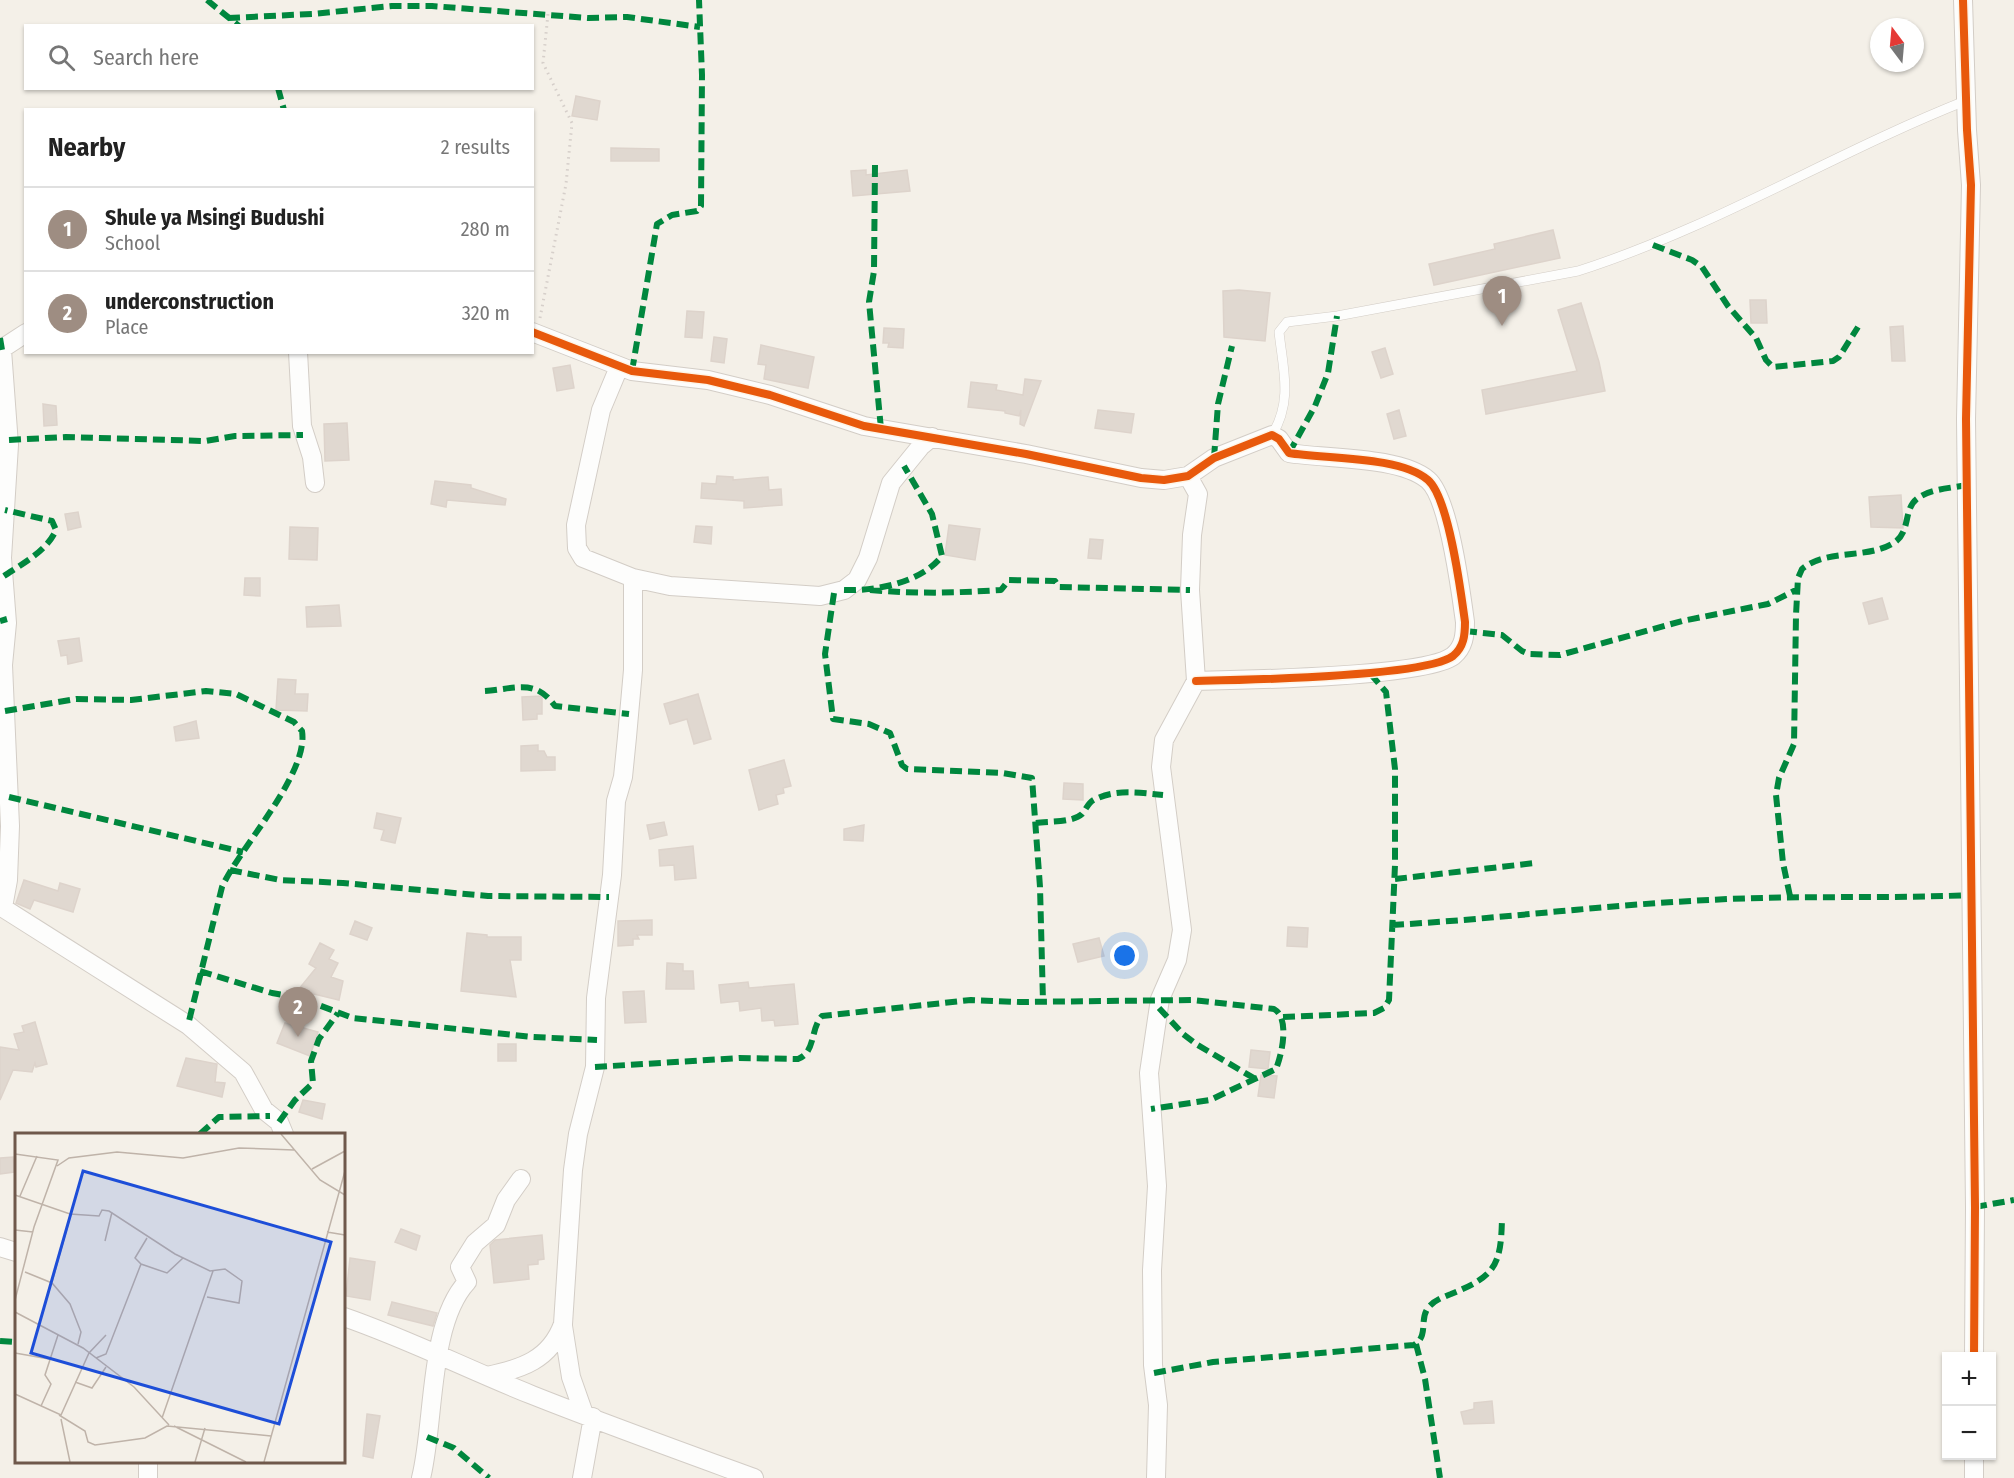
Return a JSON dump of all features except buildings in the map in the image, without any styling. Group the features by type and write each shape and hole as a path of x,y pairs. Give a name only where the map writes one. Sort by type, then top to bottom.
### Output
{"street":[{"path":"1963,0 1965,102 1971,185 1966,419 1975,1207 1974,1352"},
{"path":"535,333 619,367 650,375 708,380 770,395 864,426 932,437 1133,477 1164,480 1188,476 1214,458 1272,435 1279,439 1289,453 1378,463 1405,469 1430,481 1444,511 1466,622 1464,640 1453,656 1419,667 1313,676 1196,681"},
{"path":"24,334 1,350 9,445 2,558 7,623 3,665 10,826 8,880 1,906 170,1011 203,1036 243,1072 264,1110 279,1122 284,1133"},
{"path":"298,354 302,426 312,457 315,483"},
{"path":"619,367 599,418 576,525 576,538 577,548 583,558 633,578 670,586 820,596 844,590 857,580 868,558 891,483 932,437"},
{"path":"1156,1478 1158,1405 1153,1365 1152,1270 1156,1186 1149,1073 1160,999 1177,960 1182,930 1162,789 1162,759 1164,740 1170,726 1191,695 1196,681 1190,590 1192,536 1198,494 1188,476"},
{"path":"582,1478 589,1416 571,1377 563,1324 570,1199 578,1134 595,1067 596,998 612,875 616,801 623,777 633,670 633,578"},
{"path":"421,1478 437,1357 453,1301 467,1282 460,1267 475,1243 496,1226 506,1200 521,1179"},
{"path":"0,1247 15,1252"},
{"path":"345,1317 382,1330 437,1357 487,1377 754,1478"},
{"path":"487,1377 518,1370 538,1359 557,1340 563,1324"},
{"path":"1974,1460 1974,1478"}],"lane":[{"path":"1272,435 1285,407 1287,391 1279,332 1287,322 1337,316 1578,271 1615,259 1719,217 1864,144 1965,102"}],"path":[{"path":"432,0 432,6"},
{"path":"535,333 566,184 572,123 543,63 548,15"}],"marked path":[{"path":"207,0 237,24"},
{"path":"632,371 657,224 672,215 697,211 701,206 702,75 699,0"},
{"path":"228,18 312,14 392,6 432,6 588,18 627,17 700,27"},
{"path":"279,90 283,108"},
{"path":"875,165 874,271 869,302 881,429"},
{"path":"1653,245 1692,260 1702,267 1728,306 1756,338 1766,360 1773,367 1833,361 1839,357 1858,327"},
{"path":"1289,453 1315,406 1328,373 1337,316"},
{"path":"0,338 2,350"},
{"path":"1214,458 1218,404 1232,346"},
{"path":"9,440 66,437 205,441 235,436 303,435"},
{"path":"844,590 884,587 910,579 922,573 942,556 932,514 904,466"},
{"path":"1790,896 1783,863 1776,795 1779,778 1794,744 1798,578 1802,569 1823,558 1873,551 1895,542 1903,532 1913,502 1918,498 1935,491 1967,485"},
{"path":"4,576 40,551 56,530 52,521 5,510"},
{"path":"870,590 936,593 1001,590 1009,580 1055,581 1059,587 1190,590"},
{"path":"1465,631 1502,635 1529,654 1560,655 1682,621 1768,604 1798,589"},
{"path":"834,593 825,654 833,719 869,724 890,733 902,765 907,769 1002,773 1032,778 1040,887 1043,1002"},
{"path":"0,621 7,619"},
{"path":"1283,1017 1374,1013 1384,1008 1389,1000 1395,865 1395,769 1386,692 1368,671"},
{"path":"485,691 515,687 532,688 548,697 555,706 629,714"},
{"path":"5,711 76,699 131,700 206,691 236,694 294,722 302,731 301,748 285,789 222,887 188,1025"},
{"path":"1036,823 1078,817 1092,801 1114,793 1163,795"},
{"path":"9,797 243,852"},
{"path":"1395,879 1535,863"},
{"path":"230,870 280,880 343,883 488,896 609,897"},
{"path":"1392,925 1709,900 1972,895"},
{"path":"200,971 272,993 300,998 353,1018 533,1037 597,1040"},
{"path":"595,1067 739,1058 798,1059 808,1051 818,1021 822,1016 971,1000 1020,1002 1193,1000 1274,1009 1279,1014 1282,1020 1283,1037 1276,1069 1210,1100 1151,1109"},
{"path":"1159,1008 1183,1034 1196,1044 1257,1080"},
{"path":"279,1122 295,1100 313,1083 311,1061 319,1039 338,1013"},
{"path":"201,1133 219,1117 270,1116"},
{"path":"1975,1207 2014,1200"},
{"path":"1154,1373 1213,1362 1414,1345 1423,1333 1425,1313 1430,1306 1478,1281 1493,1267 1500,1247 1502,1218"},
{"path":"0,1341 15,1342"},
{"path":"1416,1344 1425,1379 1440,1478"},
{"path":"427,1437 454,1448 489,1478"}],"cycle path":[{"path":"1963,0 1971,185 1966,419 1975,1207 1974,1352"},
{"path":"534,333 632,371 708,380 770,395 864,426 1026,454 1141,478 1164,480 1188,476 1214,458 1272,435 1279,439 1289,453 1381,462 1400,466 1428,480 1435,490 1448,525 1465,622 1462,645 1453,656 1436,663 1371,673 1196,681"}],"place":[{"name":"Shule ya Msingi Budushi","path":"1502,326"},
{"name":"underconstruction","path":"298,1037"}]}
